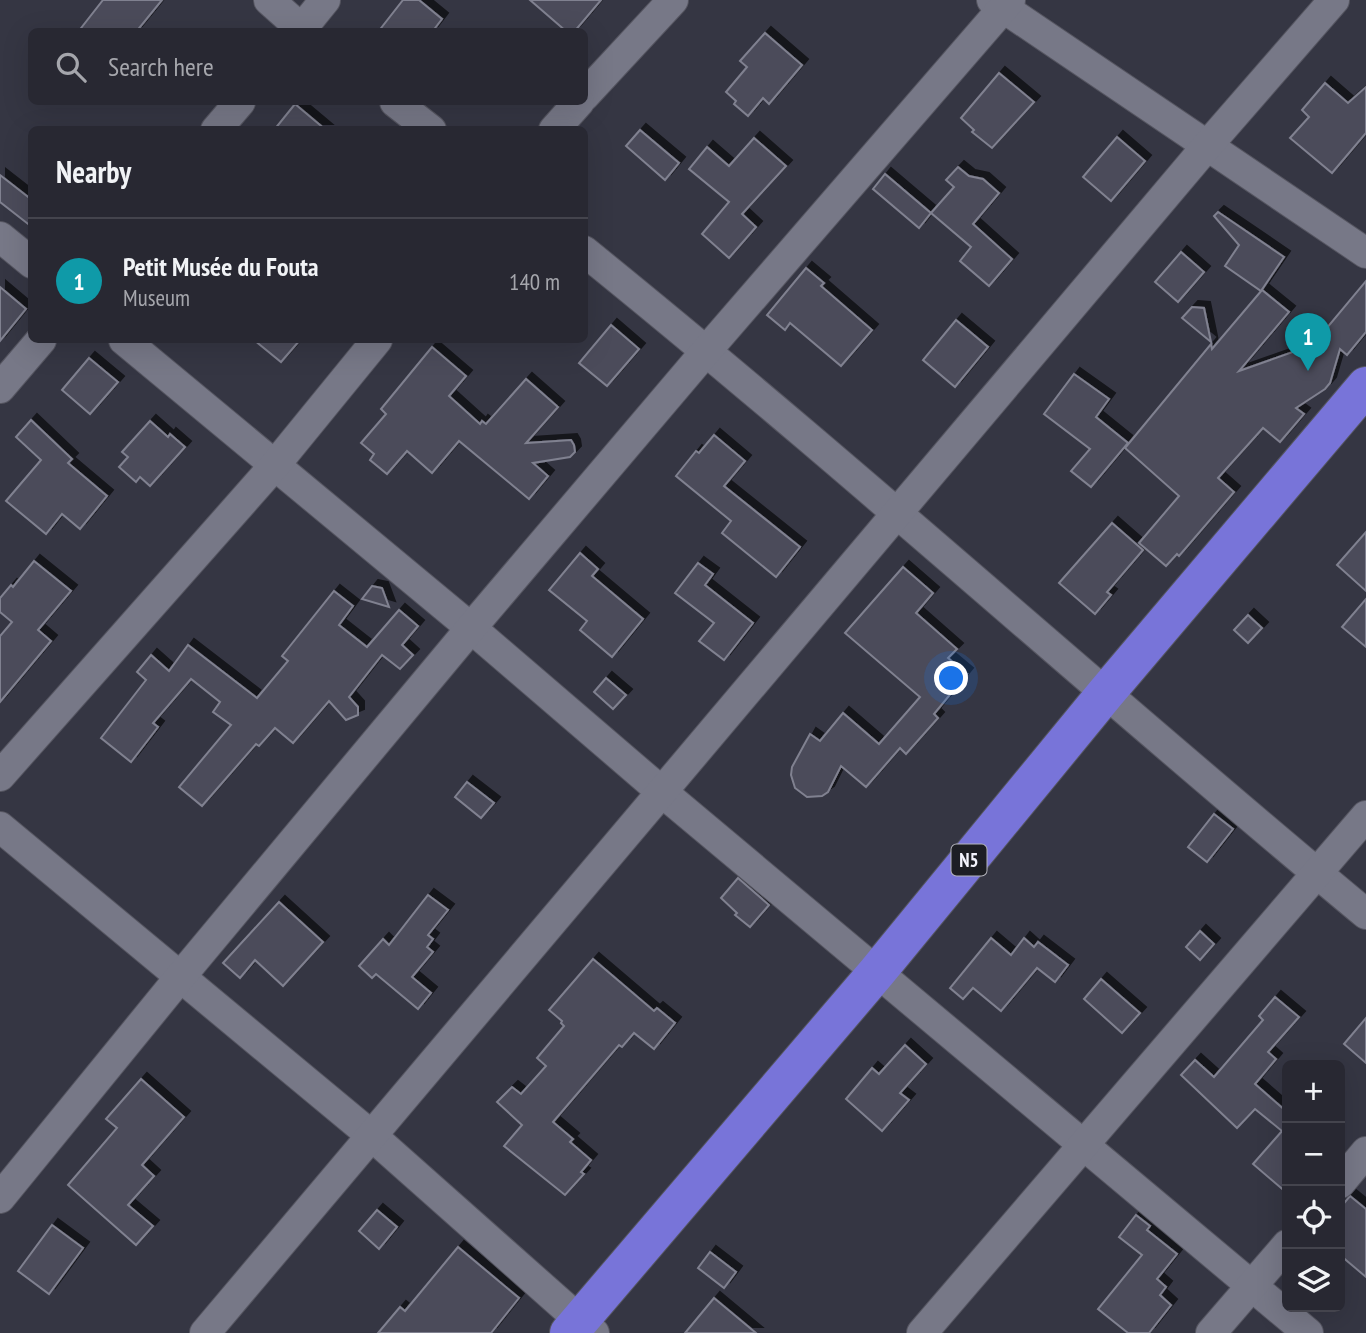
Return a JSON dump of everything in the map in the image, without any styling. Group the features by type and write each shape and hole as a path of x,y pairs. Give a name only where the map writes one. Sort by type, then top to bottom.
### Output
{"highway":[{"name":"N5","path":"581,1329 1105,694 1366,386"}],"street":[{"path":"269,0 300,28"},
{"path":"304,28 325,0"},
{"path":"588,92 673,0"},
{"path":"205,1333 1207,146 1334,0"},
{"path":"0,1198 471,628 1002,3 1366,253"},
{"path":"219,126 237,105"},
{"path":"399,105 426,126"},
{"path":"558,126 576,105"},
{"path":"0,237 28,260"},
{"path":"588,254 707,350 898,512 1105,694 1366,914"},
{"path":"0,388 38,343"},
{"path":"128,343 471,628 662,792 1308,1333"},
{"path":"0,776 275,465 375,343"},
{"path":"922,1333 1366,816"},
{"path":"0,827 372,1136 581,1329"},
{"path":"1345,1177 1366,1152"},
{"path":"1211,1333 1284,1249"}],"building":[{"path":"103,0 162,0 139,28 81,28"},
{"path":"403,0 419,0 442,19 435,28 381,28"},
{"path":"530,0 601,0 577,28 562,28"},
{"path":"765,33 802,65 769,104 763,98 748,116 734,104 736,101 726,92 747,67 740,61"},
{"path":"999,73 1034,102 992,148 972,132 974,130 961,118"},
{"path":"1325,83 1348,103 1366,87 1366,133 1332,173 1290,138 1309,117 1302,110"},
{"path":"296,105 321,126 277,126"},
{"path":"640,130 679,163 665,180 626,146"},
{"path":"1117,137 1145,161 1111,201 1083,177"},
{"path":"754,138 786,166 742,214 756,227 729,258 702,234 729,202 689,169 707,147 729,166"},
{"path":"958,167 969,176 983,179 999,193 973,224 1012,259 989,286 960,261 971,247 931,213 954,187 946,180"},
{"path":"885,174 931,213 919,228 873,189"},
{"path":"0,175 28,197 28,224 0,202"},
{"path":"1218,212 1284,257 1261,291 1225,266 1239,245 1214,216"},
{"path":"1181,252 1204,272 1178,302 1155,282"},
{"path":"806,268 824,283 821,286 872,330 841,366 790,323 785,330 767,315"},
{"path":"1366,281 1366,332 1347,355 1340,349 1330,383 1296,408 1304,414 1280,442 1263,428 1218,478 1234,492 1179,556 1177,554 1166,566 1139,543 1179,496 1125,448 1211,344 1212,349 1262,290 1289,312 1239,371 1311,347"},
{"path":"0,287 26,309 0,341"},
{"path":"1192,307 1204,308 1211,342 1182,318"},
{"path":"956,320 988,347 955,387 923,360"},
{"path":"611,325 639,349 607,386 579,363"},
{"path":"258,343 297,343 281,362"},
{"path":"432,347 466,376 449,396 480,424 482,421 486,424 526,379 558,407 526,443 571,440 575,452 570,457 533,463 548,476 529,499 459,441 432,473 407,451 387,474 370,460 374,454 361,443 386,414 381,409"},
{"path":"89,358 118,382 90,414 62,390"},
{"path":"1074,374 1109,399 1096,417 1128,443 1091,487 1071,471 1090,449 1044,414"},
{"path":"31,420 72,459 68,463 107,496 80,529 62,514 46,534 6,501 41,460 16,437"},
{"path":"150,421 168,437 170,434 185,447 150,486 140,477 136,482 119,467 128,457 122,452"},
{"path":"714,435 745,461 724,486 800,547 776,577 722,533 731,521 676,476 696,451 699,453"},
{"path":"1112,523 1143,550 1107,592 1111,595 1095,614 1059,583"},
{"path":"1366,532 1366,591 1337,565"},
{"path":"580,553 598,569 592,576 643,619 612,657 580,630 587,621 549,590"},
{"path":"34,561 71,591 38,630 51,641 0,702 0,636 12,622 0,612 0,598 11,585 13,587"},
{"path":"698,563 713,574 705,585 753,623 724,660 699,641 714,623 675,593"},
{"path":"903,567 933,593 916,613 957,649 948,658 967,674 934,714 938,718 906,754 900,748 866,787 841,766 828,792 822,796 807,797 795,788 791,775 792,767 810,734 820,741 843,713 879,744 920,697 845,633"},
{"path":"372,586 382,588 389,607 362,599"},
{"path":"334,591 353,606 339,625 367,647 399,610 418,626 402,645 413,655 400,669 382,655 349,697 358,707 358,715 346,720 329,701 293,743 275,728 259,746 256,744 202,806 179,787 231,725 213,712 220,702 191,679 153,723 158,727 131,762 101,738 146,680 137,672 151,655 169,671 188,645 257,698 288,661 282,656"},
{"path":"1366,599 1366,647 1342,627"},
{"path":"1248,615 1262,628 1248,643 1234,630"},
{"path":"606,678 626,695 613,709 594,692"},
{"path":"467,782 494,803 481,818 455,797"},
{"path":"1214,814 1233,829 1207,862 1188,847"},
{"path":"738,878 769,905 750,927 735,915 737,913 721,898"},
{"path":"428,895 448,910 428,935 433,939 427,947 433,952 412,977 431,993 418,1009 376,974 372,978 359,966 383,939 389,945"},
{"path":"279,902 323,942 283,986 255,960 240,978 223,963"},
{"path":"1200,931 1214,944 1200,960 1186,947"},
{"path":"991,938 1011,955 1024,938 1034,947 1038,942 1068,965 1055,982 1037,968 1001,1011 973,988 963,999 950,988"},
{"path":"593,959 654,1011 657,1008 675,1023 654,1049 634,1033 622,1047 619,1045 553,1122 573,1139 570,1142 591,1160 581,1172 584,1174 565,1195 504,1146 522,1125 497,1102 512,1087 521,1094 546,1066 537,1058 564,1026 549,1010"},
{"path":"1101,979 1140,1013 1122,1033 1084,999"},
{"path":"1275,997 1299,1017 1268,1052 1276,1059 1255,1084 1282,1108 1282,1131 1255,1109 1237,1128 1181,1075 1195,1060 1214,1077 1263,1020 1259,1016"},
{"path":"1366,1018 1366,1063 1344,1044"},
{"path":"905,1045 926,1064 900,1093 909,1100 882,1131 846,1099 872,1068 879,1074"},
{"path":"141,1079 184,1117 142,1165 154,1176 128,1205 153,1226 136,1245 68,1185 117,1128 106,1119"},
{"path":"1282,1131 1282,1189 1253,1164"},
{"path":"1350,1196 1366,1209 1366,1277 1345,1259 1345,1202"},
{"path":"377,1210 397,1227 379,1249 359,1231"},
{"path":"1136,1215 1150,1226 1147,1230 1177,1254 1157,1279 1166,1287 1160,1295 1171,1305 1149,1333 1128,1333 1098,1309 1142,1255 1119,1237"},
{"path":"52,1225 83,1248 49,1294 18,1271"},
{"path":"458,1247 519,1298 491,1333 378,1333 400,1307 405,1311"},
{"path":"710,1252 736,1272 724,1288 698,1268"},
{"path":"714,1298 756,1333 685,1333"}],"place":[{"name":"Petit Musée du Fouta","path":"1308,371"}]}
